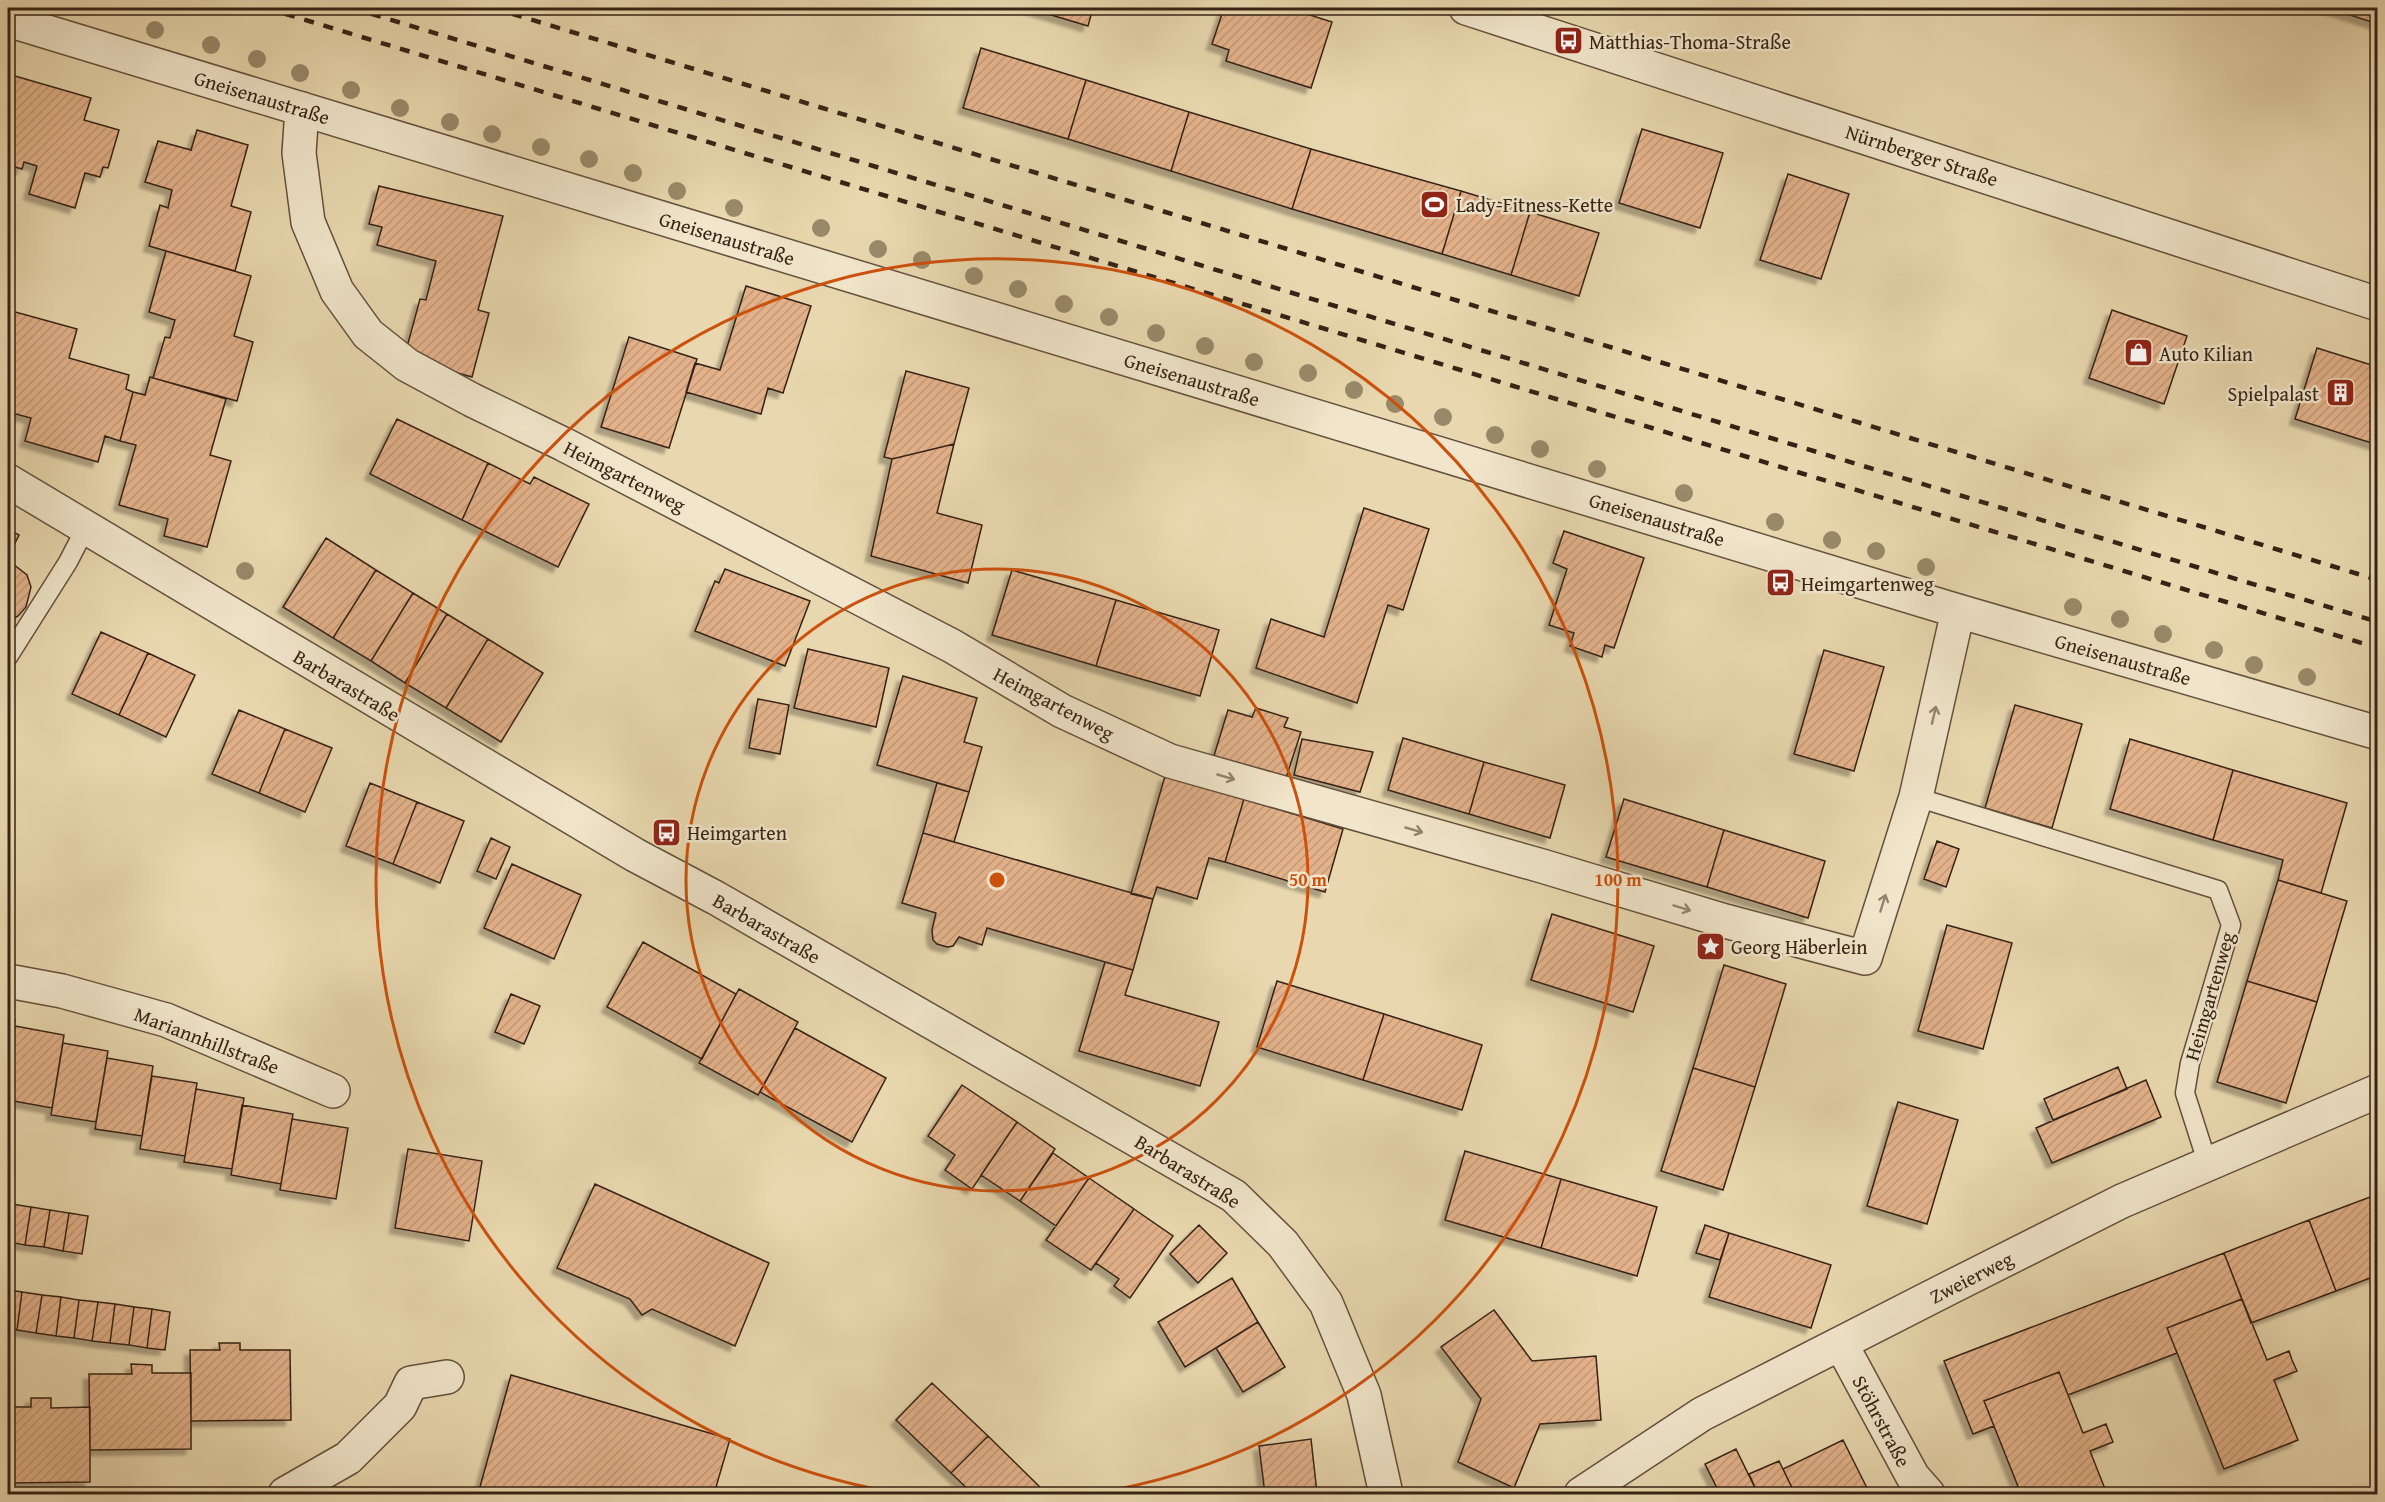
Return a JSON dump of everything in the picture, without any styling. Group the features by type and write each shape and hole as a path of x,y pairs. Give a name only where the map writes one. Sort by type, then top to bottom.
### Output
{"street":[{"name":"Nürnberger Straße","path":"1466,8 2378,304"},
{"name":"Gneisenaustraße","path":"8,20 1958,611 2378,733"},
{"name":"Heimgartenweg","path":"302,109 299,153 308,222 316,242 337,291 368,334 407,365 952,646 1062,711 1170,761 1542,866 1725,921 1865,958 1916,797 1958,611"},
{"name":"Barbarastraße","path":"8,481 634,855 736,909 1234,1196 1283,1244 1326,1303 1364,1395 1386,1494"},
{"name":"Mariannhillstraße","path":"8,981 62,991 166,1020 333,1091"},
{"name":"Zweierweg","path":"1581,1494 1702,1413 2112,1206 2378,1091"},
{"name":"Stöhrstraße","path":"1841,1344 1913,1477 1928,1494"},
{"path":"285,1494 348,1458 400,1406 411,1383 447,1377"}],"lane":[{"path":"8,657 68,562 85,529"},
{"name":"Heimgartenweg","path":"1916,797 2195,881 2218,890 2231,925 2190,1063 2184,1093 2208,1165"}],"building":[{"path":"1028,8 1093,8 1088,26"},
{"path":"1224,8 1288,8 1332,22 1311,88 1226,61 1229,50 1212,44"},
{"path":"2328,8 2378,8 2378,24"},
{"path":"981,48 1086,80 1068,139 963,108"},
{"path":"8,74 91,98 84,120 119,130 108,168 103,167 100,177 85,173 75,208 29,194 37,166 24,162 22,169 8,165"},
{"path":"1086,80 1189,112 1171,171 1068,139"},
{"path":"1189,112 1311,149 1292,209 1171,171"},
{"path":"1642,129 1723,153 1700,228 1619,203"},
{"path":"197,130 248,145 231,206 251,212 235,271 149,246 160,205 168,208 172,190 145,182 158,141 191,150"},
{"path":"1311,149 1461,191 1442,254 1292,209"},
{"path":"1788,174 1849,194 1821,279 1760,260"},
{"path":"379,186 503,216 478,310 489,313 472,377 404,358 420,299 426,300 436,261 377,245 382,227 369,224"},
{"path":"1461,191 1530,212 1511,275 1442,254"},
{"path":"1530,212 1599,233 1579,296 1511,275"},
{"path":"166,251 251,276 234,336 253,342 237,401 153,378 165,337 170,338 175,320 149,312"},
{"path":"746,286 811,306 783,393 768,388 761,414 686,392 695,363 720,370"},
{"path":"8,310 77,329 69,358 129,375 126,389 133,392 120,441 105,436 98,462 25,441 31,418 8,412"},
{"path":"2112,310 2187,336 2164,404 2089,378"},
{"path":"629,337 697,359 669,448 601,427"},
{"name":"Spielpalast","path":"2317,348 2378,367 2378,445 2295,419"},
{"path":"906,371 969,388 954,444 892,459 884,457"},
{"path":"150,377 226,399 210,455 231,461 207,547 164,536 168,519 119,505 136,445 120,441 133,392 145,395"},
{"path":"397,419 488,463 462,520 370,474"},
{"path":"954,444 937,513 982,525 968,583 871,556 892,459"},
{"path":"488,463 530,484 534,477 589,504 558,567 462,520"},
{"path":"1364,508 1429,529 1403,610 1388,605 1357,703 1256,668 1271,619 1324,637"},
{"path":"8,529 19,535 8,557"},
{"path":"1564,531 1644,558 1614,648 1605,645 1602,657 1570,646 1574,633 1549,625 1567,569 1553,563"},
{"path":"326,538 376,570 333,638 283,607"},
{"path":"8,560 27,575 31,587 26,607 18,616 8,621"},
{"path":"725,569 810,601 785,666 695,631 715,581 719,583"},
{"path":"376,570 413,593 371,661 333,638"},
{"path":"1012,570 1116,600 1096,666 992,635"},
{"path":"413,593 447,614 405,683 371,661"},
{"path":"1116,600 1219,630 1200,696 1096,666"},
{"path":"447,614 488,639 446,708 405,683"},
{"path":"101,632 148,653 119,715 72,694"},
{"path":"488,639 543,673 501,742 446,708"},
{"path":"808,649 889,668 876,727 794,708"},
{"path":"1824,650 1884,667 1854,771 1794,754"},
{"path":"148,653 195,675 166,737 119,715"},
{"path":"903,676 977,698 964,742 982,747 969,792 877,765"},
{"path":"758,699 789,705 780,754 749,748"},
{"path":"2015,705 2082,724 2052,828 1985,808"},
{"path":"1256,708 1288,718 1284,727 1301,732 1285,781 1213,759 1228,710 1252,717"},
{"path":"239,710 285,729 259,793 212,774"},
{"path":"285,729 332,748 305,812 259,793"},
{"path":"1403,738 1484,762 1469,814 1388,790"},
{"path":"1302,739 1373,752 1360,792 1294,775"},
{"path":"2130,739 2233,770 2213,840 2110,809"},
{"path":"1484,762 1565,785 1550,838 1469,814"},
{"path":"2233,770 2347,803 2321,893 2278,880 2283,860 2213,840"},
{"path":"1165,776 1244,799 1225,862 1209,858 1197,899 1157,887 1153,899 1131,894"},
{"path":"370,783 417,802 393,864 346,846"},
{"path":"937,783 969,792 954,842 923,833"},
{"path":"1244,799 1343,829 1325,892 1225,862"},
{"path":"1624,799 1724,830 1707,887 1606,857"},
{"path":"417,802 464,821 440,883 393,864"},
{"path":"1724,830 1825,861 1808,918 1707,887"},
{"path":"923,833 1153,899 1133,970 987,928 982,945 959,937 953,946 937,944 933,940 932,930 936,913 902,903"},
{"path":"491,838 510,847 496,879 477,871"},
{"path":"1937,841 1959,849 1946,887 1924,879"},
{"path":"512,864 581,895 554,959 484,928"},
{"path":"2278,880 2347,901 2317,1002 2247,981"},
{"path":"1552,914 1654,946 1633,1012 1531,980"},
{"path":"1947,925 2012,943 1983,1049 1918,1031"},
{"path":"643,942 736,994 702,1059 607,1007"},
{"path":"1105,962 1133,970 1125,995 1219,1022 1200,1086 1079,1051"},
{"path":"1724,965 1786,984 1755,1087 1693,1068"},
{"path":"1277,981 1384,1014 1363,1080 1257,1047"},
{"path":"2247,981 2317,1002 2286,1103 2217,1082"},
{"path":"739,989 798,1022 758,1095 699,1063"},
{"path":"511,994 540,1006 524,1044 495,1032"},
{"path":"1384,1014 1482,1045 1462,1110 1363,1080"},
{"path":"8,1019 15,1020 8,1068"},
{"path":"15,1026 64,1035 52,1108 8,1100 8,1068"},
{"path":"795,1028 886,1078 852,1142 760,1092"},
{"path":"63,1043 108,1051 96,1122 51,1115"},
{"path":"107,1058 153,1066 142,1136 95,1129"},
{"path":"2118,1067 2127,1089 2053,1120 2044,1099"},
{"path":"1693,1068 1755,1087 1723,1190 1661,1171"},
{"path":"152,1076 197,1083 185,1156 140,1149"},
{"path":"2146,1080 2161,1117 2052,1163 2036,1128"},
{"path":"962,1085 1017,1122 972,1189 945,1170 955,1155 928,1136"},
{"path":"196,1089 244,1098 232,1169 184,1162"},
{"path":"1898,1102 1958,1120 1927,1224 1867,1206"},
{"path":"242,1105 293,1114 281,1184 231,1175"},
{"path":"292,1119 348,1128 336,1199 280,1190"},
{"path":"1017,1122 1055,1149 1020,1201 981,1175"},
{"path":"408,1149 482,1161 469,1241 395,1228"},
{"path":"1465,1151 1561,1179 1541,1248 1445,1220"},
{"path":"1053,1153 1089,1178 1056,1226 1020,1201"},
{"path":"1089,1178 1134,1209 1091,1270 1046,1240"},
{"path":"1561,1179 1657,1207 1637,1276 1541,1248"},
{"path":"595,1184 769,1263 735,1346 652,1309 642,1315 630,1299 557,1268"},
{"path":"2378,1194 2378,1275 2336,1291 2309,1220"},
{"path":"8,1203 12,1204 8,1234"},
{"path":"12,1204 31,1207 25,1245 8,1242"},
{"path":"31,1207 50,1210 44,1247 25,1245"},
{"path":"1134,1209 1173,1236 1130,1298 1114,1286 1119,1279 1096,1263"},
{"path":"50,1210 69,1213 63,1251 44,1247"},
{"path":"69,1213 88,1216 82,1254 63,1251"},
{"path":"2309,1220 2336,1291 2251,1323 2224,1253"},
{"path":"1199,1225 1227,1253 1198,1283 1170,1254"},
{"path":"1705,1225 1729,1233 1720,1260 1696,1253"},
{"path":"1729,1233 1831,1265 1811,1328 1709,1297"},
{"path":"2224,1253 2242,1299 2167,1328 2177,1353 2068,1395 2059,1372 1984,1401 1994,1426 1973,1434 1944,1361"},
{"path":"1232,1278 1258,1322 1185,1367 1158,1322"},
{"path":"8,1290 22,1292 17,1330 8,1329"},
{"path":"22,1292 42,1295 36,1333 17,1330"},
{"path":"42,1295 61,1297 56,1336 36,1333"},
{"path":"61,1297 79,1300 74,1338 56,1336"},
{"path":"2242,1299 2267,1360 2289,1351 2297,1371 2274,1380 2298,1440 2224,1469 2167,1328"},
{"path":"79,1300 98,1302 92,1341 74,1338"},
{"path":"98,1302 115,1304 110,1343 92,1341"},
{"path":"115,1304 134,1307 129,1345 110,1343"},
{"path":"134,1307 152,1309 147,1348 129,1345"},
{"path":"152,1309 170,1312 165,1350 147,1348"},
{"path":"1494,1310 1532,1361 1596,1356 1601,1420 1540,1424 1514,1488 1458,1462 1481,1399 1441,1347"},
{"path":"1258,1322 1285,1367 1243,1392 1216,1348"},
{"path":"219,1343 240,1343 240,1350 290,1350 291,1420 191,1421 190,1350 220,1350"},
{"path":"131,1364 152,1365 152,1373 191,1373 191,1449 90,1450 89,1374 132,1374"},
{"path":"2059,1372 2083,1433 2106,1424 2113,1442 2090,1451 2107,1494 2021,1494 1984,1401"},
{"path":"511,1375 730,1439 714,1494 478,1494"},
{"path":"932,1383 988,1436 951,1473 896,1420"},
{"path":"31,1398 51,1398 51,1408 90,1407 90,1482 8,1483 8,1407 31,1407"},
{"path":"988,1436 1043,1490 1039,1494 973,1494 951,1473"},
{"path":"1311,1439 1317,1493 1265,1494 1259,1446"},
{"path":"1843,1440 1870,1494 1795,1494 1783,1469"},
{"path":"1736,1449 1757,1492 1753,1494 1720,1494 1705,1464"},
{"path":"1779,1461 1795,1494 1758,1494 1749,1474"}],"railway":[{"path":"266,8 2378,648"},
{"path":"352,8 2378,622"},
{"path":"493,8 2378,580"}],"place":[{"name":"Matthias-Thoma-Straße","path":"1568,41"},
{"name":"Lady-Fitness-Kette","path":"1435,204"},
{"name":"Auto Kilian","path":"2138,353"},
{"name":"Spielpalast","path":"2340,393"},
{"name":"Heimgartenweg","path":"1780,583"},
{"name":"Heimgarten","path":"666,832"},
{"name":"Georg Häberlein","path":"1710,946"}]}
